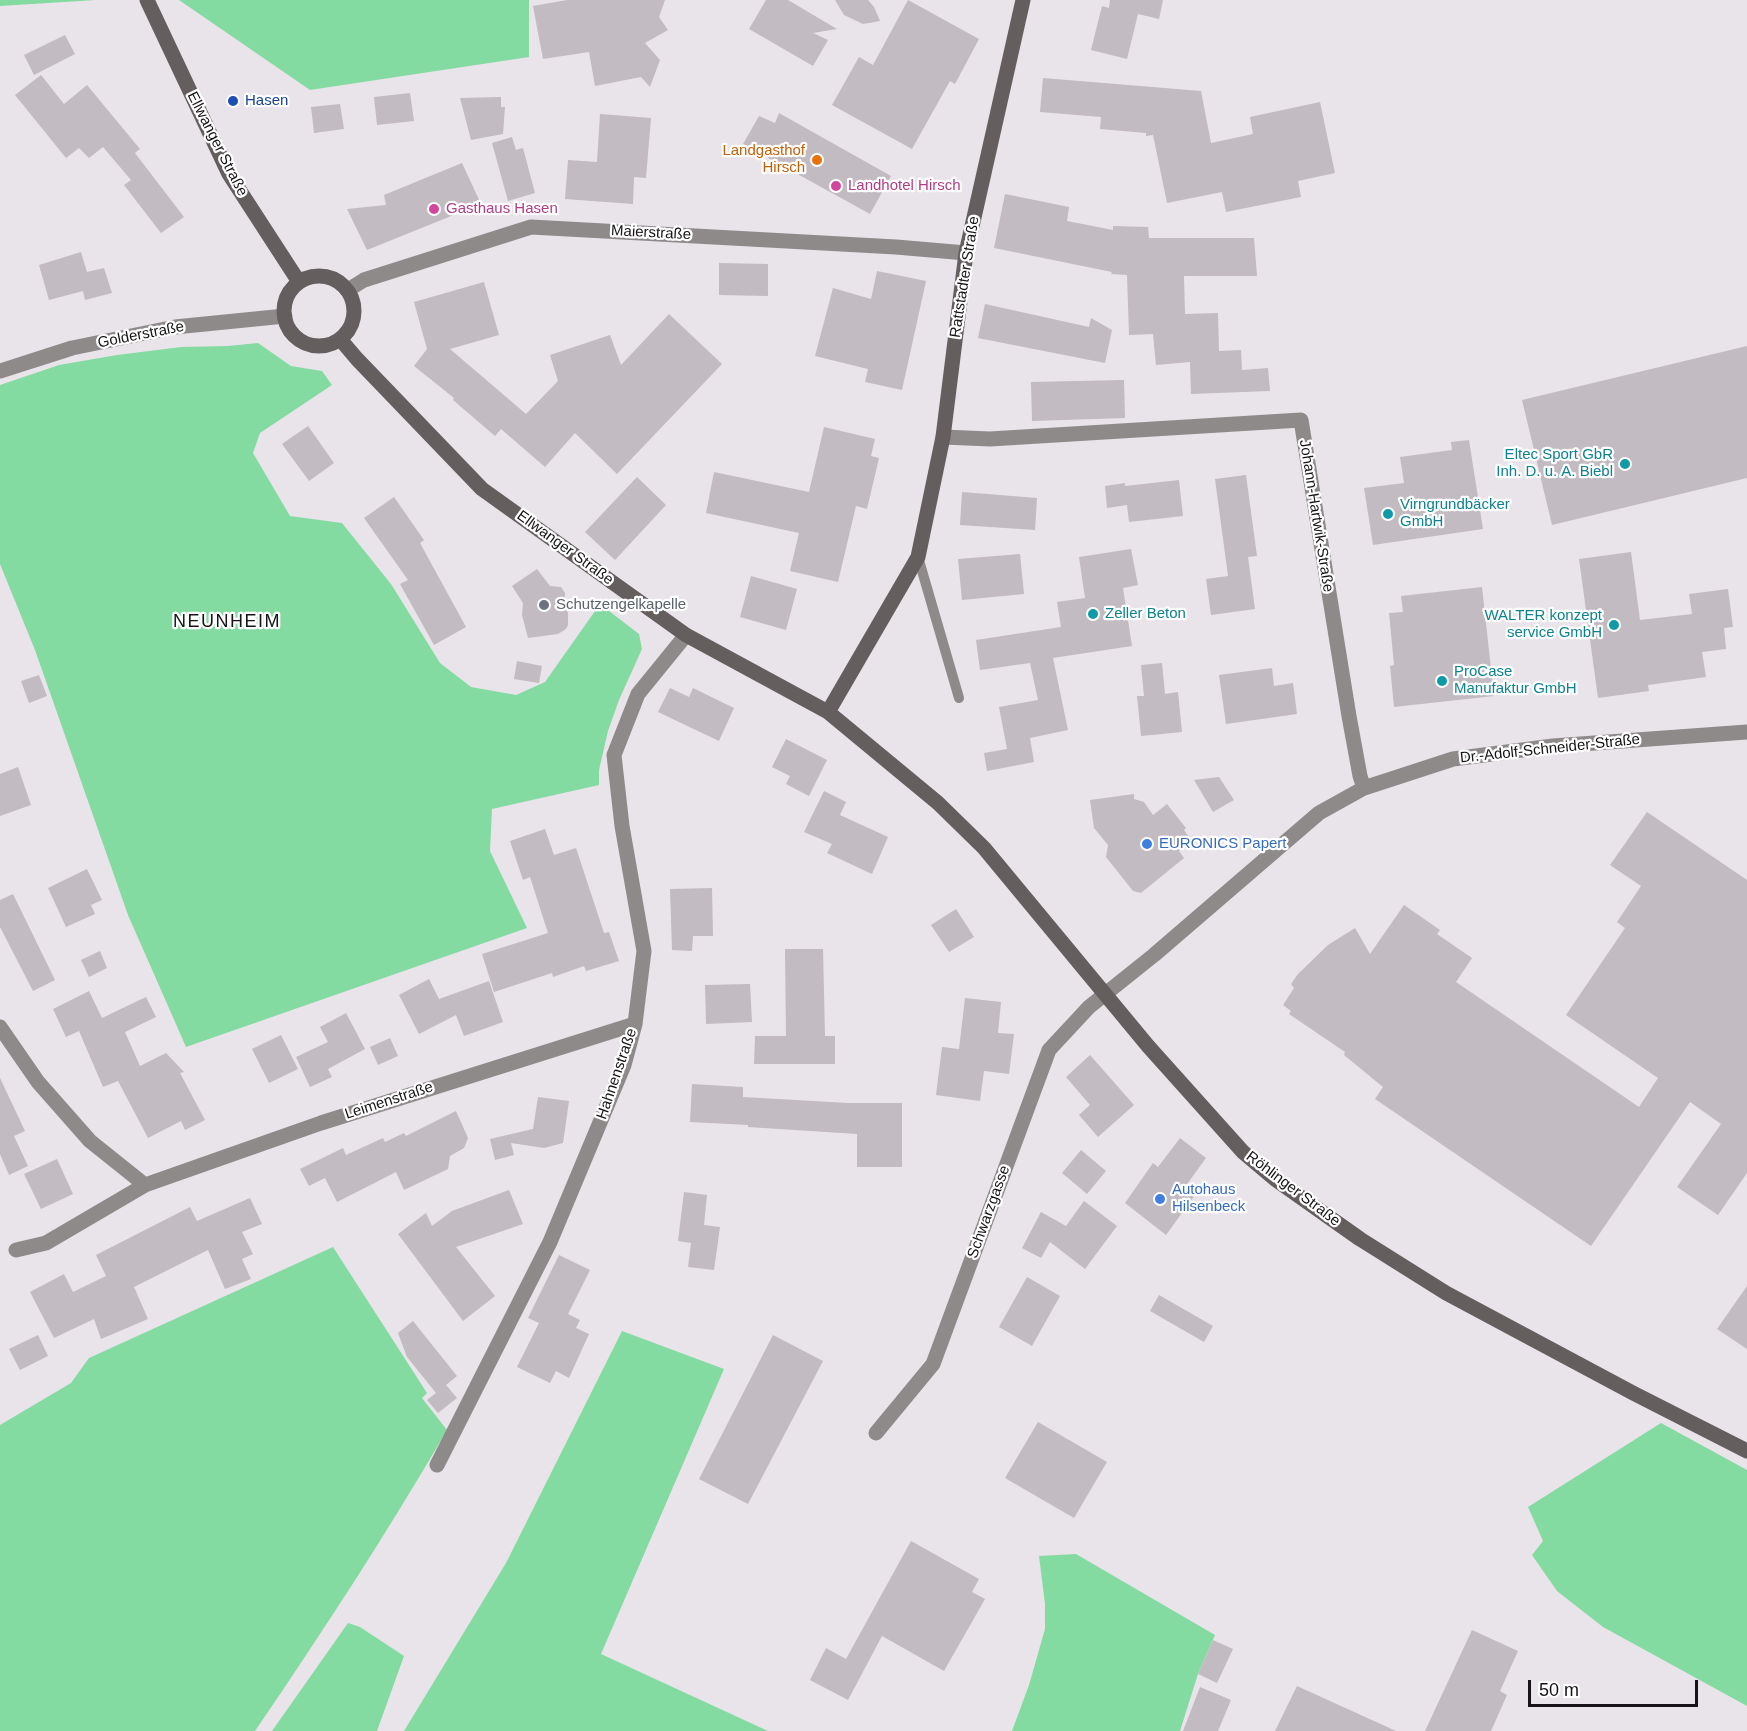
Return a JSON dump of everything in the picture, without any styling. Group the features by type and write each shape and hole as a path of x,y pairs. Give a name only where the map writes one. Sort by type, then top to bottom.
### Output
{"street":[{"name":"Ellwanger Straße","path":"147,0 230,174 299,282"},
{"name":"Rattstadter Straße","path":"828,712 918,557 943,437 966,253 1023,0"},
{"name":"Maierstraße","path":"348,290 364,280 531,227 896,247 966,253"},
{"path":"311,276 325,276 338,281 348,290 353,303 354,316 349,329 340,339 327,345 313,345 300,339 290,329 285,316 285,303 290,291 299,282 311,276"},
{"name":"Golderstraße","path":"0,371 72,348 175,327 285,316"},
{"name":"Ellwanger Straße","path":"340,339 482,489 686,635 828,712 938,803"},
{"name":"Johann-Hartwik-Straße","path":"943,437 990,439 1301,420 1343,682 1364,788"},
{"name":"Hahnenstraße","path":"437,1465 550,1242 624,1065 635,1024 644,951 622,826 614,754 638,694 686,635"},
{"name":"Dr.-Adolf-Schneider-Straße","path":"1105,994 1154,955 1319,813 1364,788 1453,759 1553,746 1747,732"},
{"name":"Röhlinger Straße","path":"938,803 984,848 1148,1046 1243,1152 1284,1186 1360,1239 1446,1293 1747,1451"},
{"name":"Schwarzgasse","path":"876,1433 933,1364 1049,1050 1089,1007 1105,994"},
{"name":"Leimenstraße","path":"16,1250 46,1243 145,1185 321,1123 635,1024"},
{"path":"0,1027 38,1082 90,1141 145,1185"}],"lane":[{"name":"Rattstadter Straße","path":"918,557 959,698"}],"green space":[{"path":"0,0 96,0 0,6"},
{"path":"179,0 529,0 529,57 310,90"},
{"path":"258,343 291,366 322,371 332,385 260,433 253,453 290,516 342,523 391,584 440,663 471,687 516,695 545,682 600,604 639,634 642,649 608,731 599,770 599,785 492,809 490,851 527,928 186,1047 128,915 35,650 0,564 0,385 59,365 117,355 181,347"},
{"path":"333,1247 427,1393 422,1398 447,1430 354,1582 255,1731 0,1731 0,1425 71,1383 89,1358"},
{"path":"622,1331 724,1369 601,1654 768,1731 404,1731 506,1563"},
{"path":"1661,1423 1747,1470 1747,1706 1603,1627 1557,1591 1532,1555 1543,1541 1528,1507"},
{"path":"1076,1554 1215,1635 1198,1674 1180,1731 1012,1731 1029,1685 1045,1629 1045,1604 1039,1556"},
{"path":"348,1623 360,1627 404,1656 377,1731 272,1731"}],"building":[{"path":"567,0 665,0 659,17 668,30 645,43 660,60 650,87 641,77 595,86 589,52 543,59 533,6"},
{"path":"766,0 788,0 837,29 813,33 828,40 813,66 749,29"},
{"path":"835,0 868,0 880,21 863,24 844,15"},
{"path":"908,0 979,39 955,84 950,81 912,149 832,105 859,57 873,65"},
{"path":"1110,0 1163,0 1159,19 1138,14 1127,59 1091,50 1102,6 1109,8"},
{"path":"65,35 75,54 34,75 24,55"},
{"path":"41,75 64,104 87,85 140,149 135,153 184,217 161,233 124,185 131,180 103,147 89,158 79,148 66,158 15,95"},
{"path":"1043,78 1201,91 1211,143 1253,134 1250,117 1320,102 1335,173 1298,181 1301,197 1226,212 1222,192 1167,203 1153,135 1100,129 1101,117 1040,112"},
{"path":"410,93 414,121 377,125 374,97"},
{"path":"501,97 501,107 505,107 503,134 471,140 460,98"},
{"path":"340,104 344,129 314,133 311,107"},
{"name":"Landgasthof Hirsch","path":"779,113 891,176 870,214 743,144 759,116 775,123"},
{"path":"600,114 651,118 646,178 634,177 633,204 565,199 568,160 597,162"},
{"path":"512,137 516,150 523,148 535,193 508,201 492,143"},
{"name":"Gasthaus Hasen","path":"462,163 481,204 367,250 347,209 386,205 384,195"},
{"path":"1005,194 1069,207 1067,221 1113,230 1113,226 1148,227 1149,238 1254,238 1257,276 1184,276 1185,314 1218,313 1219,351 1241,350 1242,370 1268,368 1270,391 1191,394 1190,362 1156,365 1153,334 1129,335 1127,275 1111,274 1112,272 994,248"},
{"path":"81,252 87,272 104,268 112,293 85,300 83,291 49,300 39,265"},
{"path":"719,263 768,264 768,296 719,295"},
{"path":"877,271 926,281 902,390 865,382 868,369 815,356 833,288 871,299"},
{"path":"484,282 499,335 450,349 526,414 558,381 550,355 610,335 621,365 669,314 722,364 617,474 575,433 545,467 501,429 495,436 453,400 454,398 414,366 427,349 414,302"},
{"path":"985,304 1089,327 1091,318 1112,330 1105,363 978,338"},
{"name":"Eltec Sport GbR Inh. D. u. A. Biebl","path":"1747,346 1747,478 1552,525 1522,400"},
{"path":"1124,380 1125,418 1032,421 1031,382"},
{"path":"308,426 334,463 309,481 282,444"},
{"path":"824,427 875,439 871,456 879,458 867,509 856,506 838,582 790,571 799,533 706,513 714,472 809,492"},
{"path":"1469,440 1483,529 1373,545 1364,488 1404,483 1400,457 1452,450 1451,442"},
{"path":"1246,475 1257,556 1248,557 1255,609 1211,615 1206,579 1228,576 1215,479"},
{"path":"637,477 666,505 615,560 585,532"},
{"path":"1179,480 1183,516 1129,522 1127,505 1107,508 1105,486"},
{"path":"962,492 1037,498 1035,530 960,525"},
{"path":"394,497 424,540 420,543 466,627 434,645 400,584 408,580 364,518"},
{"path":"1131,549 1138,585 1123,588 1132,646 1053,658 1068,730 1030,738 1034,762 987,771 984,753 1007,749 999,707 1038,700 1030,663 980,670 976,640 1061,627 1057,602 1085,598 1079,557"},
{"path":"1631,552 1640,620 1692,614 1689,594 1728,589 1733,627 1724,628 1726,649 1702,652 1706,677 1648,685 1649,691 1598,698 1579,559"},
{"path":"1020,554 1024,594 962,600 958,559"},
{"name":"Schutzengelkapelle","path":"537,569 550,586 561,587 565,593 564,606 568,613 568,625 558,634 528,638 522,615 523,603 512,586"},
{"path":"751,576 797,589 786,630 740,617"},
{"path":"1482,587 1494,696 1394,707 1390,666 1394,665 1389,613 1403,612 1401,596"},
{"path":"517,661 542,666 539,683 514,679"},
{"path":"1162,663 1165,694 1178,692 1182,732 1141,736 1137,696 1144,696 1141,665"},
{"path":"1272,668 1274,686 1293,683 1297,714 1226,724 1219,675"},
{"path":"39,675 47,696 29,703 21,681"},
{"path":"670,688 689,697 693,688 734,708 719,741 658,712"},
{"path":"786,739 827,760 809,796 786,784 790,776 772,767"},
{"path":"18,767 31,805 0,816 0,774"},
{"path":"1219,777 1234,800 1213,812 1194,780"},
{"path":"824,791 846,802 840,815 888,837 872,874 827,853 832,844 804,832"},
{"name":"EURONICS Papert","path":"1134,794 1134,799 1144,802 1153,815 1167,804 1186,828 1184,830 1191,840 1179,851 1184,858 1141,893 1133,891 1106,857 1108,845 1094,828 1090,800"},
{"path":"1647,812 1747,880 1747,1173 1718,1215 1677,1187 1721,1124 1690,1102 1591,1246 1375,1099 1383,1087 1344,1055 1345,1052 1289,1014 1291,1011 1283,1005 1294,988 1291,984 1298,974 1328,945 1355,928 1370,954 1404,905 1440,930 1437,934 1472,958 1456,982 1639,1107 1658,1078 1566,1015 1625,928 1617,922 1641,886 1610,865"},
{"path":"545,829 554,855 576,848 604,933 609,932 619,961 586,971 584,966 553,977 552,973 494,992 482,954 548,933 530,877 523,880 510,841"},
{"path":"87,869 102,900 91,905 95,914 66,927 48,888"},
{"path":"712,888 713,936 693,936 692,951 672,950 670,889"},
{"path":"13,894 55,980 33,991 0,927 0,900"},
{"path":"956,909 974,937 949,952 931,925"},
{"path":"785,949 823,949 825,1036 835,1036 835,1064 754,1064 755,1036 786,1036"},
{"path":"100,951 107,968 89,977 81,960"},
{"path":"429,979 439,999 489,981 503,1022 464,1036 456,1015 419,1034 399,995"},
{"path":"750,984 752,1022 706,1024 705,985"},
{"path":"89,991 102,1018 146,997 156,1017 125,1032 140,1066 166,1053 184,1072 180,1073 205,1120 185,1130 181,1121 148,1138 118,1081 103,1087 79,1031 66,1037 53,1009"},
{"path":"965,998 1001,1002 998,1033 1014,1034 1009,1074 984,1071 980,1101 936,1095 942,1047 959,1049"},
{"path":"346,1013 365,1049 328,1069 332,1077 310,1087 296,1057 328,1042 320,1027"},
{"path":"281,1035 298,1069 269,1083 252,1049"},
{"path":"390,1038 398,1056 378,1065 370,1047"},
{"path":"1090,1055 1134,1105 1098,1137 1079,1115 1090,1105 1066,1077"},
{"path":"0,1078 25,1131 14,1136 28,1166 9,1175 0,1154"},
{"path":"692,1084 743,1087 743,1097 848,1103 902,1103 902,1167 857,1167 857,1134 690,1122"},
{"path":"538,1097 569,1101 563,1143 544,1148 511,1143 514,1155 495,1160 490,1139 533,1129"},
{"path":"456,1111 468,1138 464,1148 450,1156 448,1169 404,1190 396,1172 337,1202 325,1178 309,1186 300,1169 343,1148 346,1155 383,1138 385,1142 404,1133 406,1136"},
{"name":"Autohaus Hilsenbeck","path":"1180,1138 1206,1158 1185,1187 1195,1195 1166,1235 1125,1203 1153,1163 1158,1167"},
{"path":"1081,1150 1106,1171 1087,1194 1062,1173"},
{"path":"57,1159 73,1194 41,1209 24,1174"},
{"path":"509,1190 523,1224 456,1247 495,1296 463,1321 398,1234 426,1213 432,1226 452,1211"},
{"path":"684,1192 707,1195 704,1225 720,1227 714,1270 688,1267 691,1243 678,1241"},
{"path":"250,1198 262,1224 242,1232 253,1254 242,1259 251,1279 225,1289 208,1250 134,1287 148,1319 101,1339 94,1319 54,1338 30,1292 64,1274 73,1292 106,1276 96,1255 190,1207 197,1221"},
{"path":"1084,1201 1117,1226 1085,1269 1050,1242 1041,1258 1022,1248 1041,1212 1066,1226"},
{"path":"559,1255 590,1270 568,1314 580,1320 576,1328 589,1334 569,1378 556,1371 550,1383 517,1367 539,1323 528,1318"},
{"path":"1027,1277 1060,1296 1032,1346 999,1327"},
{"path":"1747,1286 1747,1349 1717,1329"},
{"path":"1159,1295 1213,1326 1204,1342 1150,1311"},
{"path":"413,1321 457,1376 446,1385 457,1398 438,1413 427,1400 436,1393 407,1357 398,1333"},
{"path":"38,1335 48,1356 20,1370 9,1349"},
{"path":"773,1335 823,1361 748,1504 699,1479"},
{"path":"1038,1422 1107,1462 1074,1518 1005,1478"},
{"path":"911,1541 979,1579 972,1592 985,1599 944,1671 882,1636 848,1700 810,1680 826,1648 846,1659"},
{"path":"1472,1630 1518,1651 1500,1691 1507,1695 1491,1731 1425,1731"},
{"path":"1213,1640 1233,1649 1217,1683 1198,1674"},
{"path":"1297,1686 1396,1731 1275,1731"},
{"path":"1200,1687 1231,1700 1218,1731 1183,1731"}],"place":[{"name":"Hasen","path":"233,101"},
{"name":"Landgasthof Hirsch","path":"817,160"},
{"name":"Landhotel Hirsch","path":"836,186"},
{"name":"Gasthaus Hasen","path":"434,209"},
{"name":"Eltec Sport GbR Inh. D. u. A. Biebl","path":"1625,464"},
{"name":"Virngrundbäcker GmbH","path":"1388,514"},
{"name":"Schutzengelkapelle","path":"544,605"},
{"name":"Zeller Beton","path":"1093,614"},
{"name":"WALTER konzept service GmbH","path":"1614,625"},
{"name":"ProCase Manufaktur GmbH","path":"1442,681"},
{"name":"EURONICS Papert","path":"1147,844"},
{"name":"Autohaus Hilsenbeck","path":"1160,1199"}],"district":[{"name":"NEUNHEIM","path":"227,622"}]}
